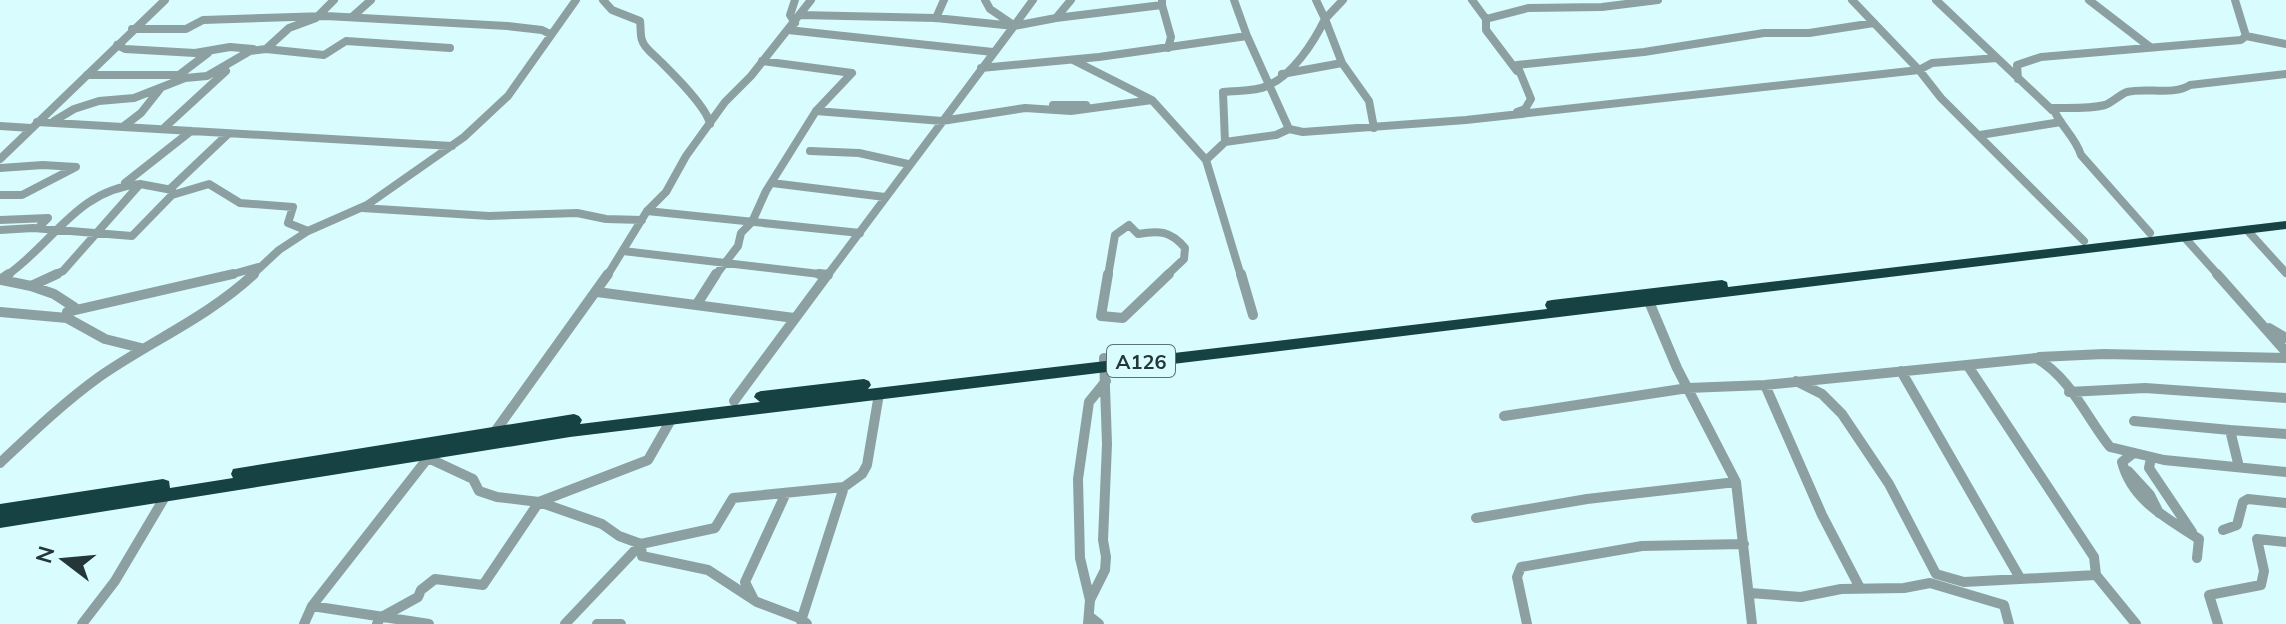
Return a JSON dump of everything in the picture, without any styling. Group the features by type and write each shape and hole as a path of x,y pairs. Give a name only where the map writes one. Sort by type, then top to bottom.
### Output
{"highway":[{"name":"A126","path":"0,511 494,433 734,401 1650,304 1686,294 2286,217"},
{"name":"A126","path":"0,521 430,456 546,434 879,394 1105,362 2286,225"}],"street":[{"path":"0,159 165,0"},
{"path":"266,49 289,28 316,18 334,0"},
{"path":"352,17 371,0"},
{"path":"0,463 55,412 141,348 183,325 245,282 279,250 308,231 359,208 452,146 508,96 546,32 557,25 576,0"},
{"path":"603,0 612,10 640,21 642,43 678,79 685,91 701,104 710,124"},
{"path":"794,23 790,15 795,0"},
{"path":"494,433 597,292 644,215 666,192 686,156 811,0"},
{"path":"936,18 944,0"},
{"path":"985,0 990,9 1014,26"},
{"path":"734,401 1033,0"},
{"path":"1056,18 1071,0"},
{"path":"1234,0 1289,129 1301,134 1321,129 1374,128 1432,119 1506,116 1919,70 1932,63 1997,58"},
{"path":"1316,0 1342,63 1356,78 1369,101 1375,118 1374,128"},
{"path":"1225,142 1223,92 1270,86 1311,43 1325,19 1343,0"},
{"path":"1472,0 1486,19 1486,30 1517,71 1531,99 1525,109 1506,116"},
{"path":"1486,19 1495,14 1527,8 1600,7 1658,0"},
{"path":"1852,0 1919,70 1941,98 2084,241"},
{"path":"1936,0 2052,110 2076,139 2081,155 2150,233"},
{"path":"2089,0 2150,47"},
{"path":"2235,0 2246,36"},
{"path":"794,23 936,18 1014,26 1162,2 1171,37 1168,48"},
{"path":"132,29 186,29 203,20 352,17 546,32"},
{"path":"794,23 993,52"},
{"path":"1517,71 1517,65 1535,61 1644,52 1700,41 1764,33 1837,30 1874,23"},
{"path":"981,68 1073,60 1247,36"},
{"path":"2018,79 2017,65 2041,57 2193,46 2241,40 2246,36 2286,44"},
{"path":"117,45 125,49 210,51 230,47 324,55 346,41 450,48"},
{"path":"54,121 74,109 99,101 134,98 185,78 207,76 253,49"},
{"path":"87,75 179,75 210,51"},
{"path":"1073,60 1152,100 1206,160 1253,315"},
{"path":"697,304 723,263 738,246 741,233 752,222 816,111 852,72 762,61"},
{"path":"164,128 234,62"},
{"path":"1282,74 1342,63"},
{"path":"2052,110 2056,107 2109,104 2123,93 2149,89 2181,91 2190,85 2286,74"},
{"path":"124,126 141,113 161,88"},
{"path":"816,111 942,121 1074,103 1101,106 1152,100"},
{"path":"1,126 54,121 452,146"},
{"path":"1980,135 2061,122"},
{"path":"1206,160 1225,142 1276,135 1289,129"},
{"path":"1,280 81,207 125,183 192,131"},
{"path":"0,230 40,226 95,235 132,236 228,134"},
{"path":"810,151 859,153 908,164"},
{"path":"0,168 43,165 76,167 22,195 0,195"},
{"path":"125,183 171,192 209,184 240,203 293,207 288,223 308,231"},
{"path":"772,183 885,197"},
{"path":"31,286 63,271 140,184"},
{"path":"359,208 489,216 577,213 606,219 644,215 860,233"},
{"path":"0,220 48,218 40,226"},
{"path":"1129,225 1138,234 1166,230 1175,234 1185,248 1184,259 1123,318 1101,316 1115,235 1119,229 1129,225"},
{"path":"2247,230 2286,273"},
{"path":"2185,238 2286,352"},
{"path":"623,251 828,275"},
{"path":"0,312 64,314 187,287 262,266"},
{"path":"1,280 50,290 74,307 64,314"},
{"path":"597,292 794,318"},
{"path":"1650,304 1736,482 1752,624"},
{"path":"64,314 105,339 141,348"},
{"path":"2253,316 2286,338"},
{"path":"1504,416 1688,388 1765,385 1793,379 1968,366 2063,354 2286,358"},
{"path":"2036,358 2047,362 2112,449 2126,458 2286,472"},
{"path":"1090,600 1105,570 1106,557 1103,540 1105,362"},
{"path":"1968,366 2094,557 2096,575 2136,624"},
{"path":"1901,371 2020,578"},
{"path":"1793,379 1825,396 1836,407 1878,473 1889,484 1933,578 2004,605 2009,624"},
{"path":"1099,624 1088,620 1090,600 1080,558 1078,479 1089,402 1106,381"},
{"path":"1765,385 1822,515 1860,588"},
{"path":"2069,392 2145,388 2286,398"},
{"path":"304,624 312,606 430,456 473,479 479,491 497,497 539,502 602,524 619,536 641,544 715,528 733,498 844,487 862,474 867,465 879,394"},
{"path":"378,621 418,597 421,590 435,579 483,585 539,502 648,460 672,418"},
{"path":"2134,421 2286,434"},
{"path":"2230,430 2239,467"},
{"path":"2126,458 2133,488 2160,515 2192,532"},
{"path":"2151,458 2149,468 2199,539 2197,558"},
{"path":"1476,518 1614,495 1736,482"},
{"path":"641,544 642,556 708,570 757,602 803,622 844,487"},
{"path":"757,602 745,582 786,493"},
{"path":"82,624 115,581 166,495"},
{"path":"2223,530 2237,525 2243,502 2248,499 2286,503"},
{"path":"2218,624 2209,595 2261,585 2264,571 2257,539 2286,542"},
{"path":"565,624 641,544"},
{"path":"1527,624 1517,577 1521,567 1642,546 1744,544"},
{"path":"1750,593 1801,597 1860,588 1904,588 1933,578 1964,582 2096,575"},
{"path":"312,606 378,621 429,624"},
{"path":"597,624 621,624"}]}
